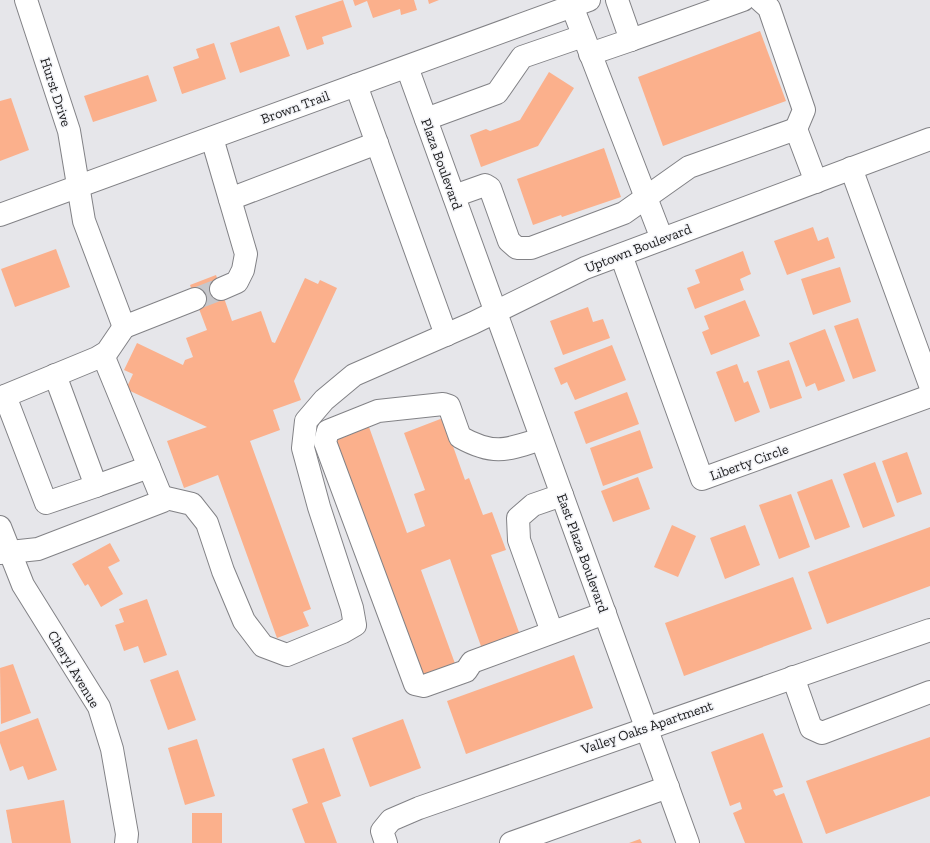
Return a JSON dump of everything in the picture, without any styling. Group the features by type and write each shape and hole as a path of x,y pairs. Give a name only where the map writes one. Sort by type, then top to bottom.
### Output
{"street":[{"name":"Hurst Drive","path":"26,0 69,131 84,221 124,327"},
{"path":"617,0 632,40"},
{"path":"426,119 497,93 522,57 586,45 632,40 743,0"},
{"path":"760,0 769,8 804,110 796,129 816,182"},
{"name":"Brown Trail","path":"0,215 580,3"},
{"path":"580,3 586,45 662,239"},
{"name":"Plaza Boulevard","path":"407,67 477,262"},
{"path":"356,85 446,335"},
{"path":"454,196 485,186 490,188 509,241 517,248 531,248 624,213 646,200 689,167 796,129"},
{"path":"212,138 246,254 243,270 238,282 221,289"},
{"name":"Uptown Boulevard","path":"162,497 192,504 207,523 223,571 244,620 263,646 287,654 343,632 355,625 352,608 319,507 303,448 306,421 324,400 354,375 496,313 535,291 585,268 930,139"},
{"path":"230,199 377,143"},
{"path":"851,168 930,385"},
{"name":"Liberty Circle","path":"621,255 702,479 930,396"},
{"name":"East Plaza Boulevard","path":"477,262 688,843"},
{"path":"149,467 46,503 2,397 103,354 117,340 124,327 195,299"},
{"path":"5,552 38,549 163,501 103,354"},
{"path":"55,375 96,486"},
{"path":"542,439 506,450 489,449 475,445 460,437 449,406 443,404 378,411 328,431 326,442 415,684 424,686 466,671 472,662 604,613"},
{"path":"552,632 518,540 518,518 533,505 562,495"},
{"name":"Cheryl Avenue","path":"0,527 5,552 23,585 98,707 112,749 127,834 126,843"},
{"name":"Valley Oaks Apartment","path":"386,843 382,831 391,820 419,808 930,630"},
{"path":"793,677 811,728 822,733 930,692"},
{"path":"511,843 668,787"}],"building":[{"path":"343,0 352,27 322,37 324,44 307,50 295,16"},
{"path":"353,0 414,0 417,10 401,15 400,9 373,18 367,1 355,6"},
{"path":"428,0 439,0 429,4"},
{"path":"279,26 290,56 240,73 230,43"},
{"path":"760,31 786,101 663,146 638,77"},
{"path":"214,43 226,79 182,94 173,67 199,58 196,49"},
{"path":"549,72 574,88 538,146 481,167 470,135 486,129 490,131 520,120"},
{"path":"148,75 157,101 93,122 84,96"},
{"path":"11,98 29,150 0,161 0,101"},
{"path":"604,148 621,197 533,225 517,179"},
{"path":"813,227 818,241 828,237 835,258 787,275 774,241"},
{"path":"56,249 70,287 15,307 1,269"},
{"path":"743,251 751,274 740,279 744,290 695,309 687,288 700,283 695,270"},
{"path":"840,267 851,302 813,315 801,279"},
{"path":"216,275 232,321 261,311 272,342 275,343 305,278 318,284 320,280 337,288 294,381 301,400 273,410 280,430 250,441 311,609 303,612 309,626 277,638 218,475 184,488 167,441 207,427 126,389 133,374 124,370 137,343 183,365 185,360 193,357 186,338 207,330 190,285"},
{"path":"745,300 760,336 711,355 702,332 709,329 704,316"},
{"path":"588,307 593,322 603,319 610,338 563,355 550,321"},
{"path":"858,318 876,371 853,379 834,326"},
{"path":"825,329 845,381 818,391 815,383 806,387 789,343"},
{"path":"612,345 626,380 575,400 567,382 561,385 554,368"},
{"path":"789,360 802,398 770,409 757,371"},
{"path":"737,364 744,383 748,381 760,412 735,422 716,372"},
{"path":"627,392 639,424 586,444 574,412"},
{"path":"443,418 465,480 469,478 483,515 492,512 506,550 491,555 520,635 482,649 450,559 421,570 457,669 421,683 333,441 369,427 407,533 425,526 414,494 425,490 404,433"},
{"path":"640,430 653,468 603,486 590,448"},
{"path":"907,452 922,494 897,503 882,461"},
{"path":"875,462 895,516 863,528 843,474"},
{"path":"638,477 650,509 613,522 601,491"},
{"path":"832,479 850,527 815,540 797,492"},
{"path":"791,494 810,547 779,559 759,505"},
{"path":"672,525 696,536 678,577 654,567"},
{"path":"745,525 760,565 725,579 710,538"},
{"path":"930,527 930,586 827,624 808,572"},
{"path":"110,543 120,561 108,567 123,594 101,607 88,584 85,586 72,564"},
{"path":"793,577 812,629 684,676 665,623"},
{"path":"147,599 167,655 144,663 138,646 124,651 115,625 124,622 119,609"},
{"path":"574,655 593,708 466,754 447,701"},
{"path":"13,664 31,713 1,724 0,668"},
{"path":"178,670 196,720 168,730 150,680"},
{"path":"38,718 57,770 28,780 23,766 10,771 0,743 0,732"},
{"path":"403,719 421,768 370,787 352,738"},
{"path":"763,733 783,787 773,790 776,796 784,793 803,843 745,843 733,813 742,809 740,802 730,806 711,752"},
{"path":"930,737 930,796 826,834 806,781"},
{"path":"197,739 215,796 185,805 168,748"},
{"path":"324,748 341,796 322,803 337,843 305,843 292,809 308,803 292,759"},
{"path":"64,800 71,843 12,843 6,810"},
{"path":"192,813 222,813 222,843 192,843"},
{"path":"640,839 642,843 629,843"}],"tunnel":[{"path":"195,299 221,289"}]}
